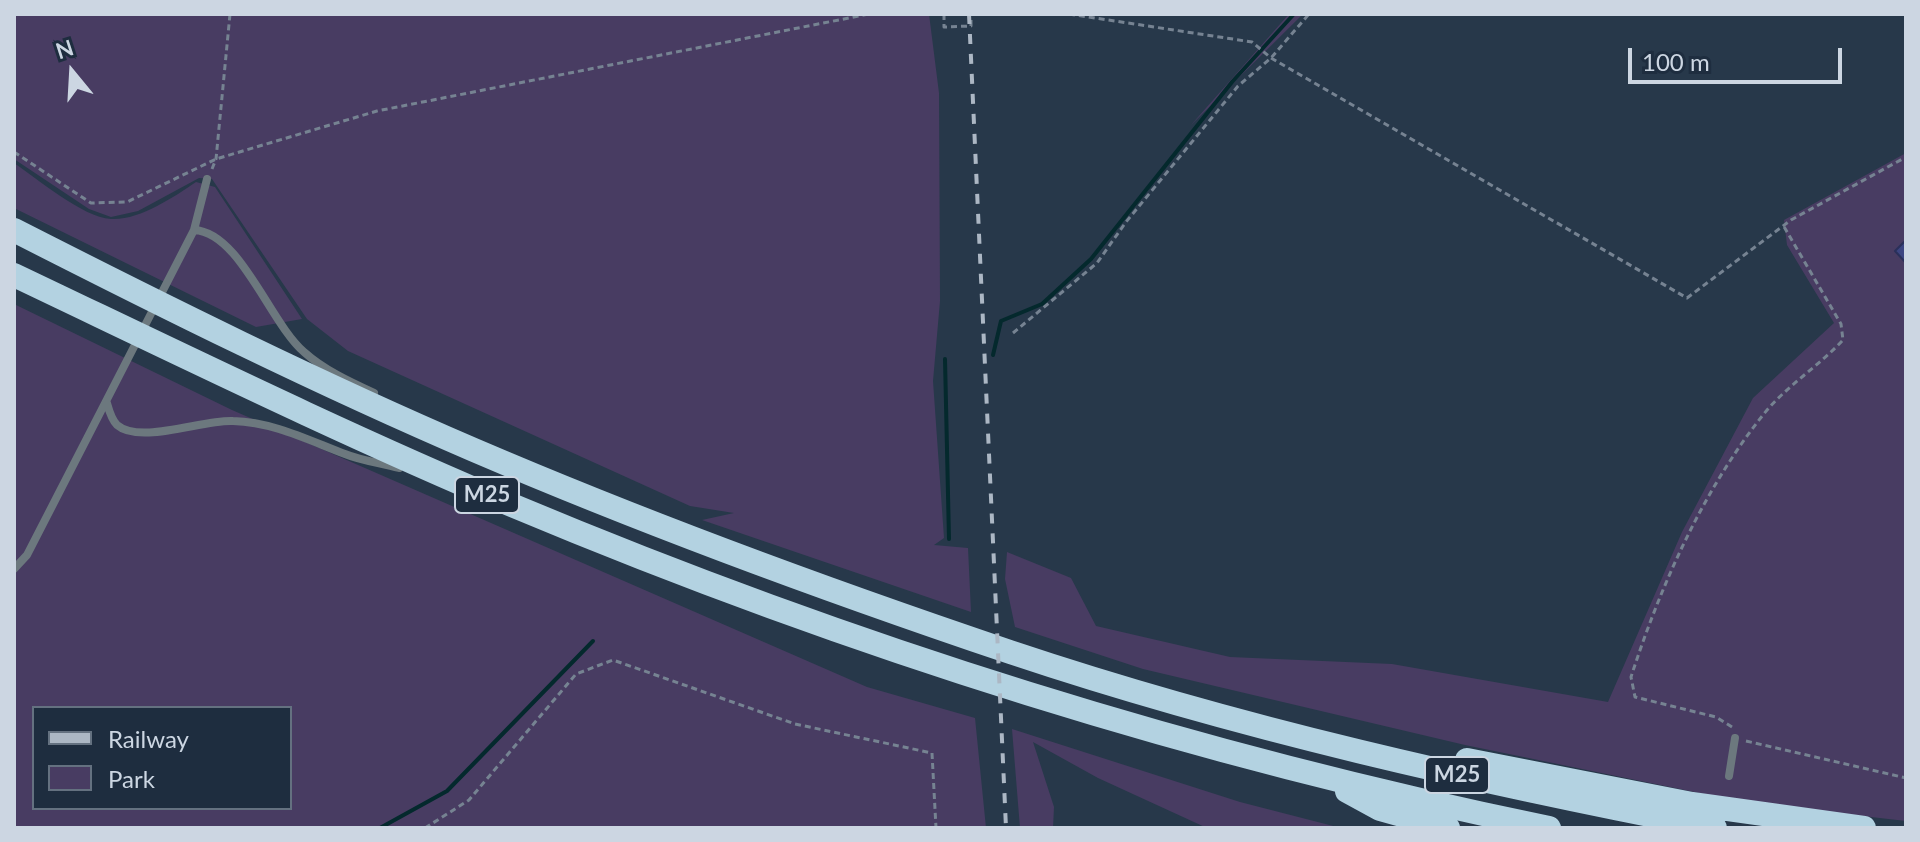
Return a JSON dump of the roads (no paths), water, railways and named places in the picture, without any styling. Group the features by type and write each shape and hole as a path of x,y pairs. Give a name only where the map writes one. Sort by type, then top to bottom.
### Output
{"highway":[{"name":"M25","path":"14,230 235,340 436,433 686,536 1013,653 1202,710 1433,769 1715,828"},
{"name":"M25","path":"14,275 455,481 698,580 1014,690 1324,778 1549,828"},
{"path":"1202,710 1275,714 1386,742 1603,788 1864,828"},
{"path":"1324,778 1380,809 1448,828"}],"lane":[{"path":"14,569 27,555 194,230 207,179"},
{"path":"194,230 210,233 226,246 278,324 305,353 379,395"},
{"path":"393,401 436,433"},
{"path":"107,403 112,420 128,431 157,431 231,420 256,423 298,434 349,456 455,481"},
{"path":"1729,776 1735,738"}],"waterway":[{"path":"993,355 1001,321 1042,304 1091,259 1232,82 1294,14"},
{"path":"945,359 949,539"},
{"path":"380,828 447,791 593,641"}],"railway":[{"path":"969,14 1006,828"}]}
